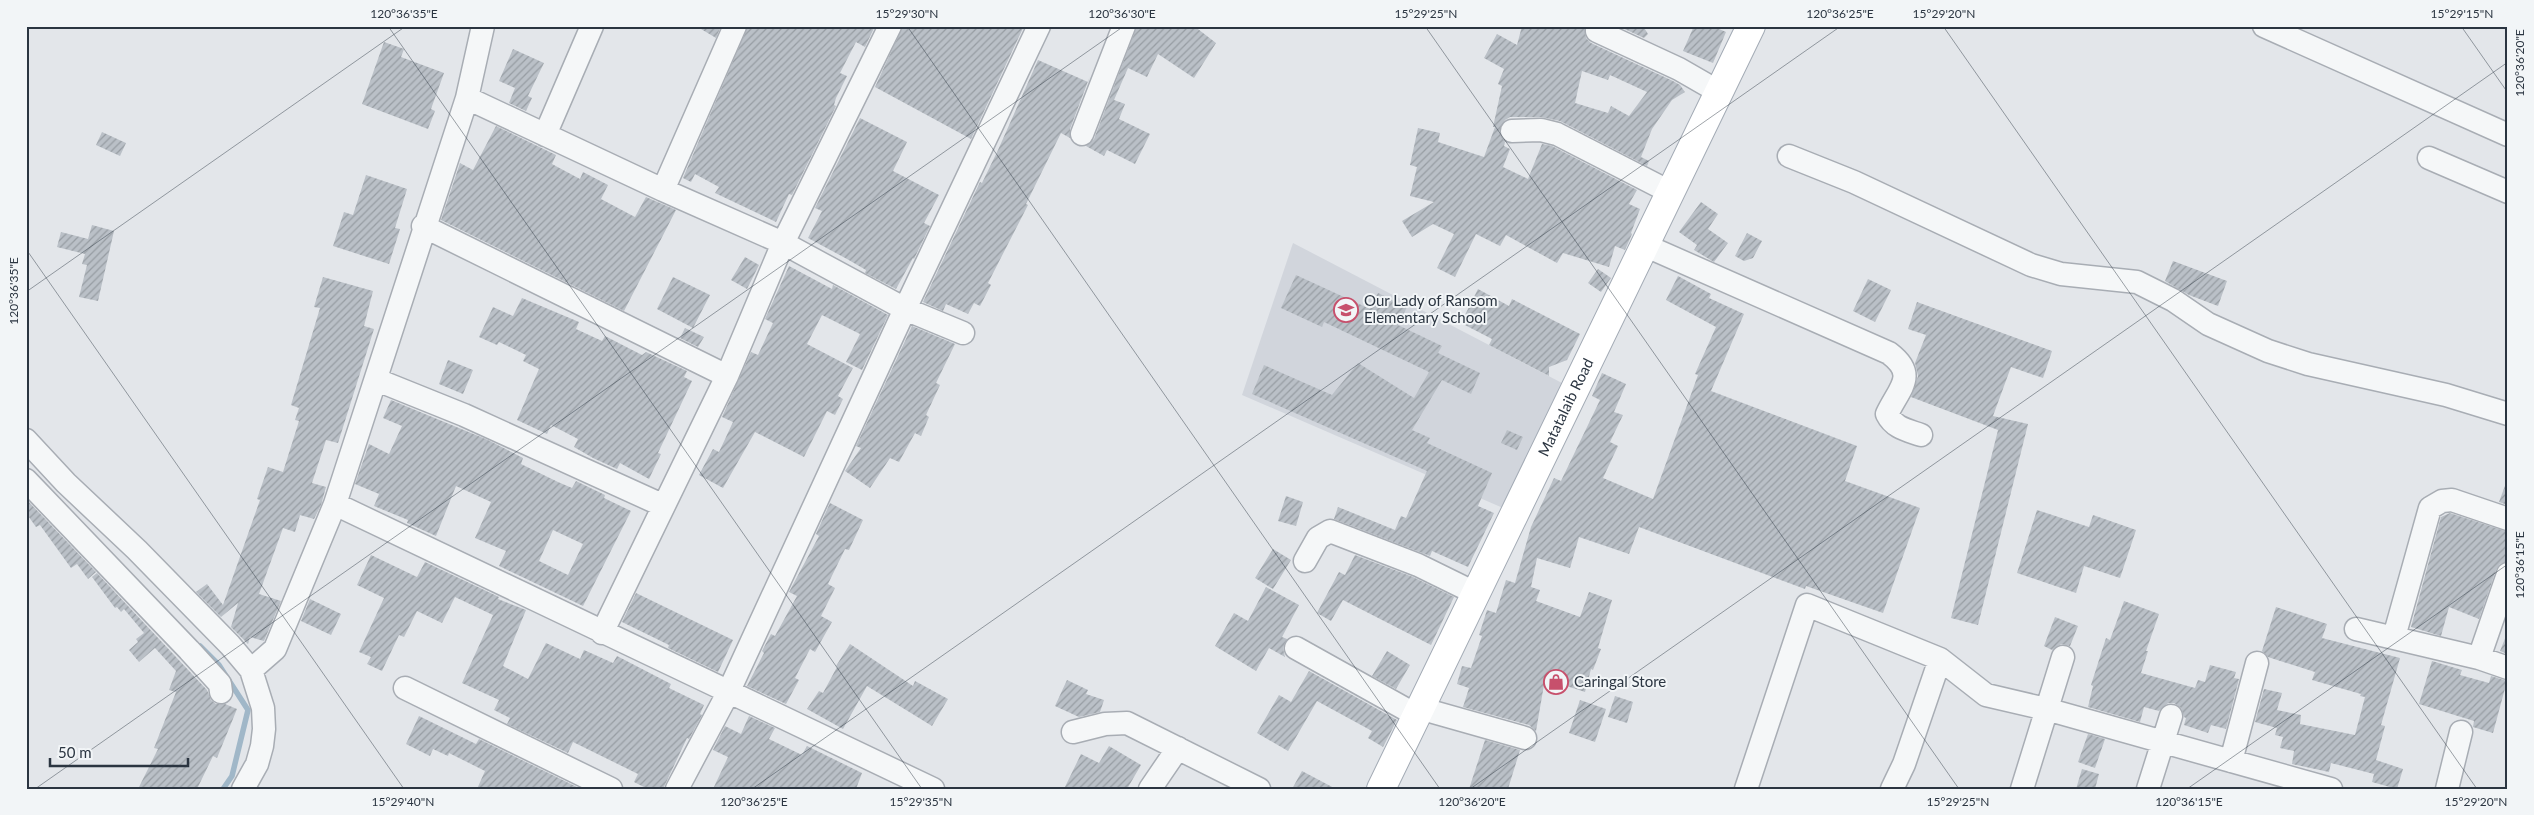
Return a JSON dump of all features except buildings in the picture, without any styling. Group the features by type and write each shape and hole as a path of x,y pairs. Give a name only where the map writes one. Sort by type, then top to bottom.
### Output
{"main road":[{"name":"Matatalaib Road","path":"1381,789 1417,711 1751,26"}],"street":[{"path":"251,670 275,649 335,504 377,380 423,226 467,98 483,26"},
{"path":"545,135 592,26"},
{"path":"663,190 735,26"},
{"path":"602,633 662,505 726,376 783,243 890,26"},
{"path":"677,789 728,693 905,309 1039,26"},
{"path":"1082,134 1124,26"},
{"path":"2264,26 2508,134"},
{"path":"1597,31 1679,69 1719,92"},
{"path":"467,98 663,190 783,243 905,309 963,333"},
{"path":"1512,131 1541,130 1557,134 1670,192"},
{"path":"1789,156 1854,182 2031,265 2061,274 2137,282 2174,300 2208,324 2268,350 2308,364 2446,395 2508,414"},
{"path":"2429,158 2508,192"},
{"path":"423,226 726,376"},
{"path":"1644,245 1889,353 1904,368 1906,376 1887,414 1891,422 1898,427 1921,435"},
{"path":"377,380 464,415 662,505"},
{"path":"26,440 66,483 151,564 230,645 251,670 263,708 264,729 257,764 243,789"},
{"path":"26,480 189,650 220,684 222,692"},
{"path":"2394,637 2430,508 2442,501 2452,500 2508,519"},
{"path":"335,504 602,633 933,789"},
{"path":"1305,561 1318,538 1330,531 1418,565 1475,593"},
{"path":"2479,658 2508,574"},
{"path":"1746,789 1808,605 1940,659 1986,695 2046,709 2331,789"},
{"path":"2356,629 2479,658 2508,668"},
{"path":"1296,648 1417,711 1525,738"},
{"path":"2022,789 2063,657"},
{"path":"1892,789 1904,764 1940,659"},
{"path":"2231,761 2257,663"},
{"path":"405,688 611,789"},
{"path":"2148,789 2171,716"},
{"path":"1073,732 1105,724 1127,723 1259,789"},
{"path":"2447,789 2461,732"},
{"path":"1150,789 1178,748"}],"shaded area":[{"name":"Our Lady of Ransom Elementary School","path":"1293,243 1562,383 1503,508 1242,395"}],"waterway":[{"path":"200,646 219,665 248,710 232,776 223,789"}],"place":[{"name":"Our Lady of Ransom Elementary School","path":"1346,310"},
{"name":"Caringal Store","path":"1556,682"}]}
